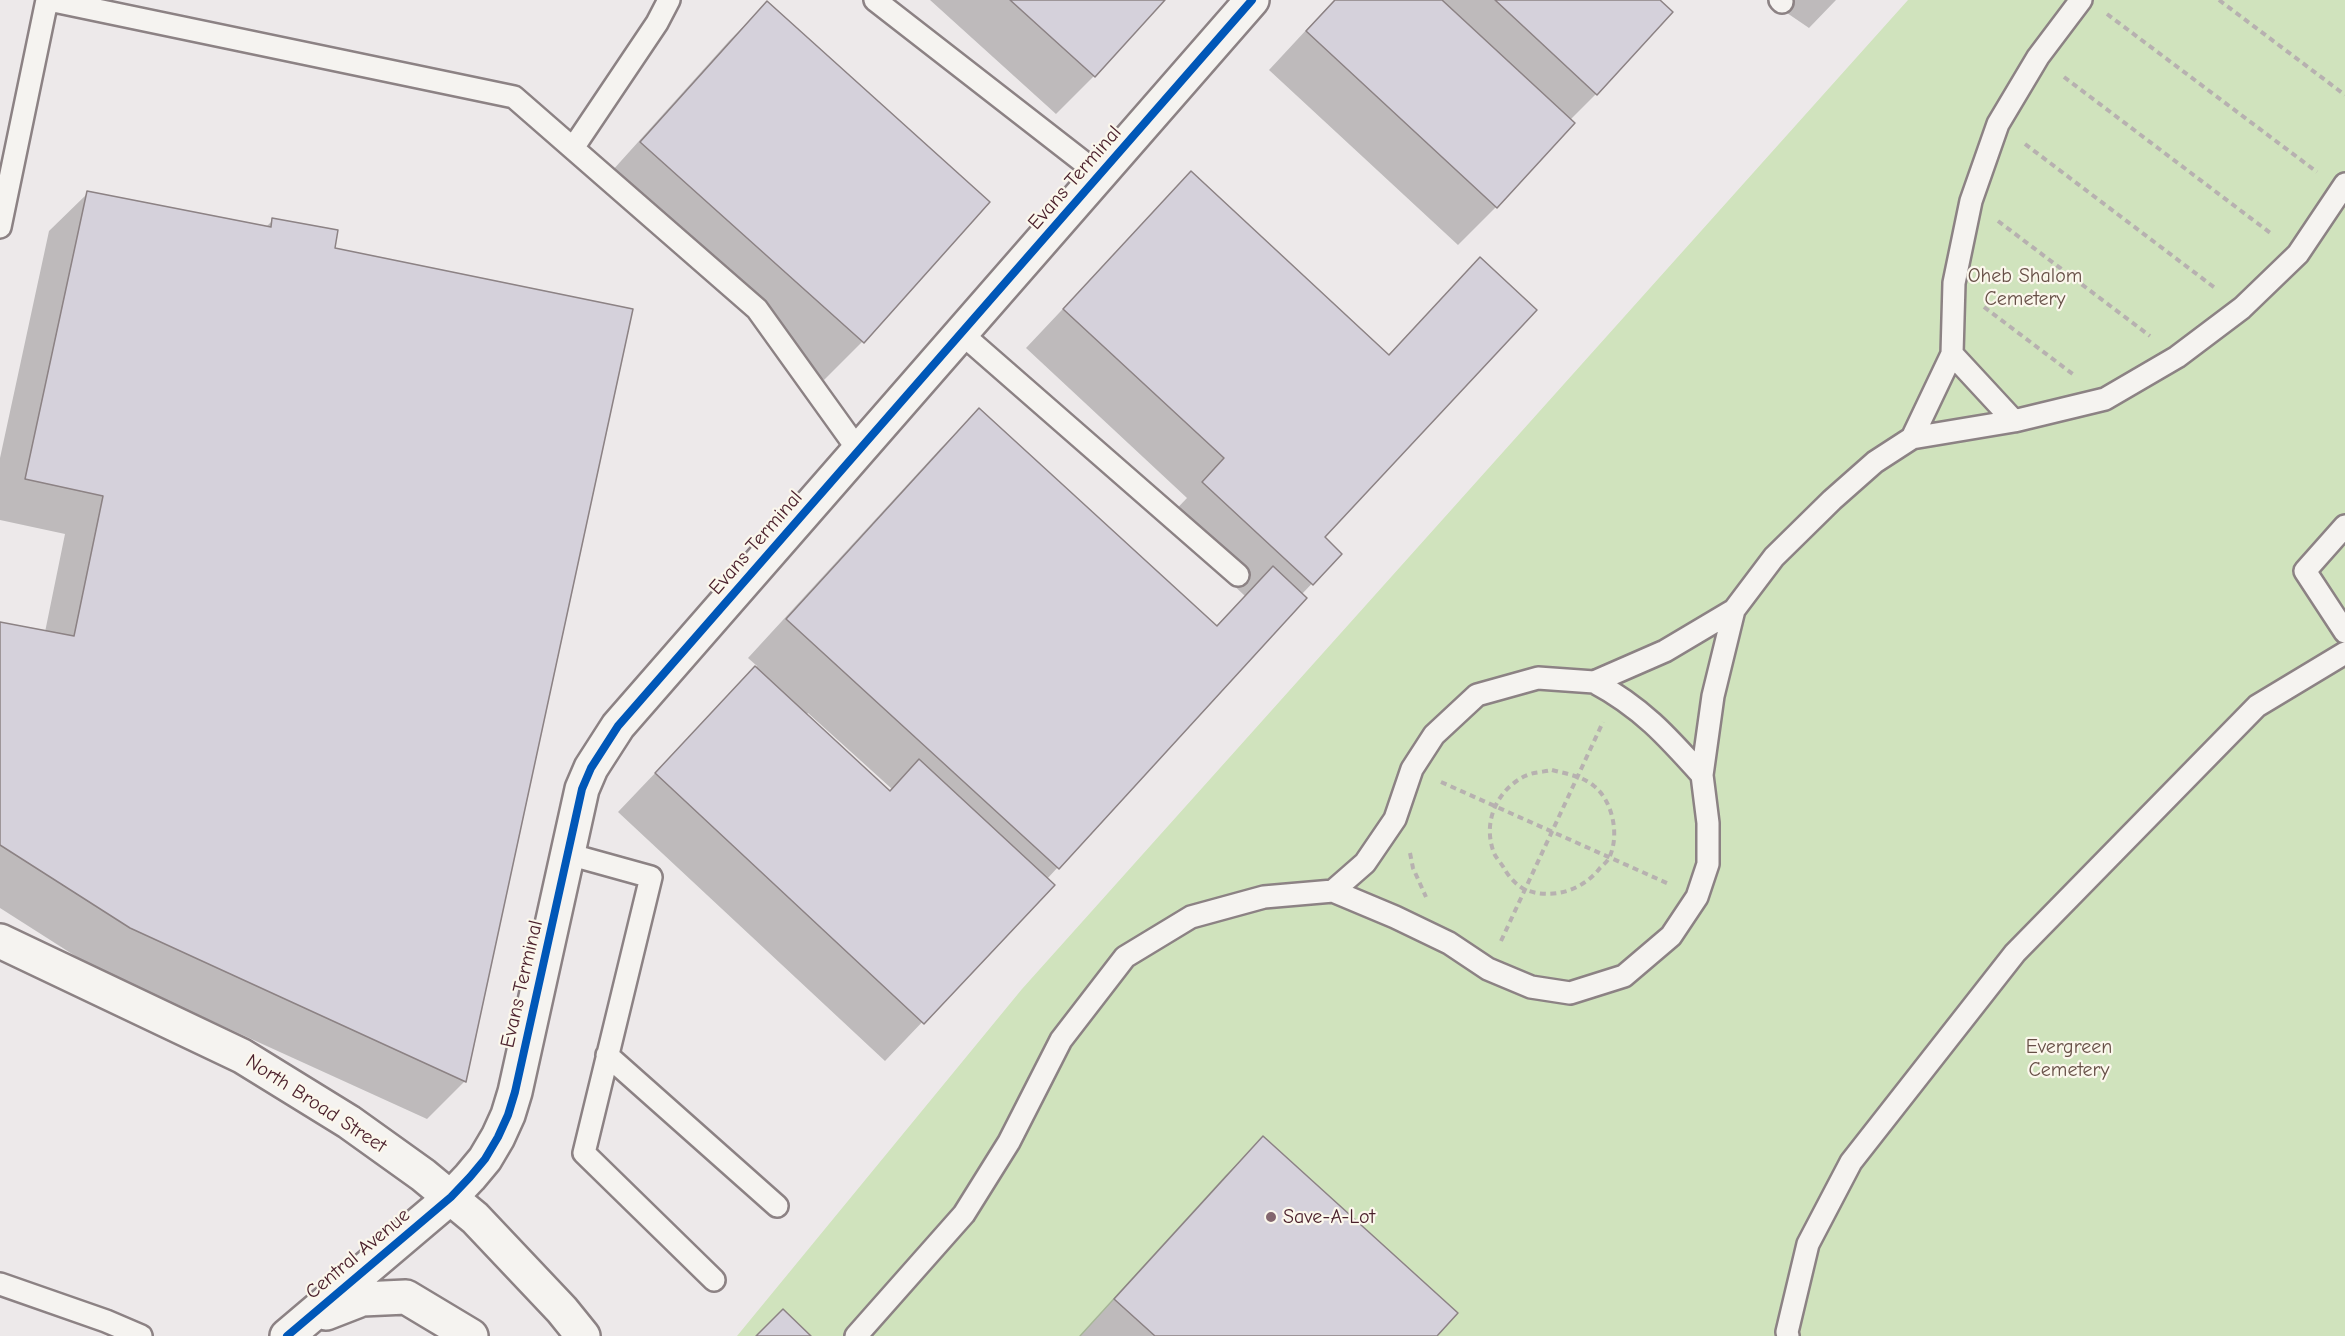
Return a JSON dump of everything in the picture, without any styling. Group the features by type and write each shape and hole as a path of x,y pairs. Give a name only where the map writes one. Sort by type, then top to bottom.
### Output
{"street":[{"name":"Evans Terminal","path":"451,1197 485,1159 508,1115 582,789 603,746 618,726 1252,0"},
{"name":"North Broad Street","path":"0,941 242,1056 349,1122 451,1197 500,1244 583,1336"},
{"name":"Central Avenue","path":"296,1329 451,1197"},
{"path":"296,1329 362,1299 406,1297 471,1336"}],"lane":[{"path":"0,227 48,0 514,97 757,309 859,451"},
{"path":"573,148 657,23 669,0"},
{"path":"875,0 1100,175"},
{"path":"1912,438 1952,354 1953,283 1971,201 1998,124 2038,57 2089,4"},
{"path":"1594,681 1665,651 1734,610 1774,557 1832,500 1875,462 1912,438 2014,421 2105,399 2177,357 2242,308 2298,254 2343,187"},
{"path":"961,333 1238,575"},
{"path":"1952,354 2014,421"},
{"path":"2345,526 2305,571 2345,632"},
{"path":"856,1336 964,1214 1010,1142 1060,1040 1125,957 1191,917 1264,897 1333,891 1449,943 1488,969 1531,987 1570,993 1624,976 1671,936 1697,897 1708,864 1708,823 1702,775 1713,696 1734,610"},
{"path":"1788,1336 1786,1332 1808,1244 1851,1162 2015,953 2257,706 2345,653"},
{"path":"1333,891 1365,863 1395,819 1412,769 1434,735 1477,695 1538,678 1594,681 1616,693 1658,726 1702,775"},
{"path":"568,854 651,877 584,1153 714,1280"},
{"path":"607,1055 777,1206"},
{"path":"0,1284 106,1321 141,1336"},
{"path":"88,1336 106,1321"}],"path":[{"path":"2219,0 2345,95"},
{"path":"2089,4 2343,187"},
{"path":"2038,57 2298,254"},
{"path":"1998,124 2242,308"},
{"path":"1971,201 2177,357"},
{"path":"1953,283 2105,399"},
{"path":"1488,969 1616,693"},
{"path":"1412,769 1697,897"},
{"path":"1552,770 1578,776 1596,787 1610,807 1614,832 1609,858 1593,878 1572,890 1548,894 1525,890 1507,874 1494,853 1490,833 1494,806 1508,787 1527,775 1552,770"},
{"path":"1395,819 1407,842 1413,868 1424,894 1449,943"}],"green space":[{"name":"Oheb Shalom Cemetery","path":"1908,0 2345,0 2345,1336 1437,1336 1458,1313 1263,1136 1081,1336 737,1336 1022,989"}],"building":[{"path":"1010,0 1165,0 1095,77"},
{"path":"1335,0 1442,0 1575,123 1497,208 1306,31"},
{"path":"1495,0 1660,0 1673,12 1597,95"},
{"path":"767,1 990,202 864,343 640,142"},
{"path":"1191,171 1389,355 1480,257 1537,310 1325,537 1342,554 1313,585 1202,482 1224,458 1063,309"},
{"path":"87,191 271,227 272,218 338,230 335,248 633,309 466,1082 130,928 0,845 0,622 74,636 103,496 25,479"},
{"path":"979,408 1217,626 1273,566 1307,598 1059,869 786,619"},
{"path":"755,666 890,791 919,759 1055,885 924,1024 655,773"},
{"name":"Save-A-Lot","path":"1263,1136 1458,1313 1437,1336 1155,1336 1114,1299"},
{"path":"783,1309 811,1336 756,1336"}],"cycle path":[{"path":"287,1336 451,1197 485,1159 498,1137 515,1092 582,789 591,768 618,726 1252,0"}],"place":[{"name":"Save-A-Lot","path":"1271,1217"}],"park label":[{"name":"Evergreen Cemetery","path":"2069,1058"}]}
